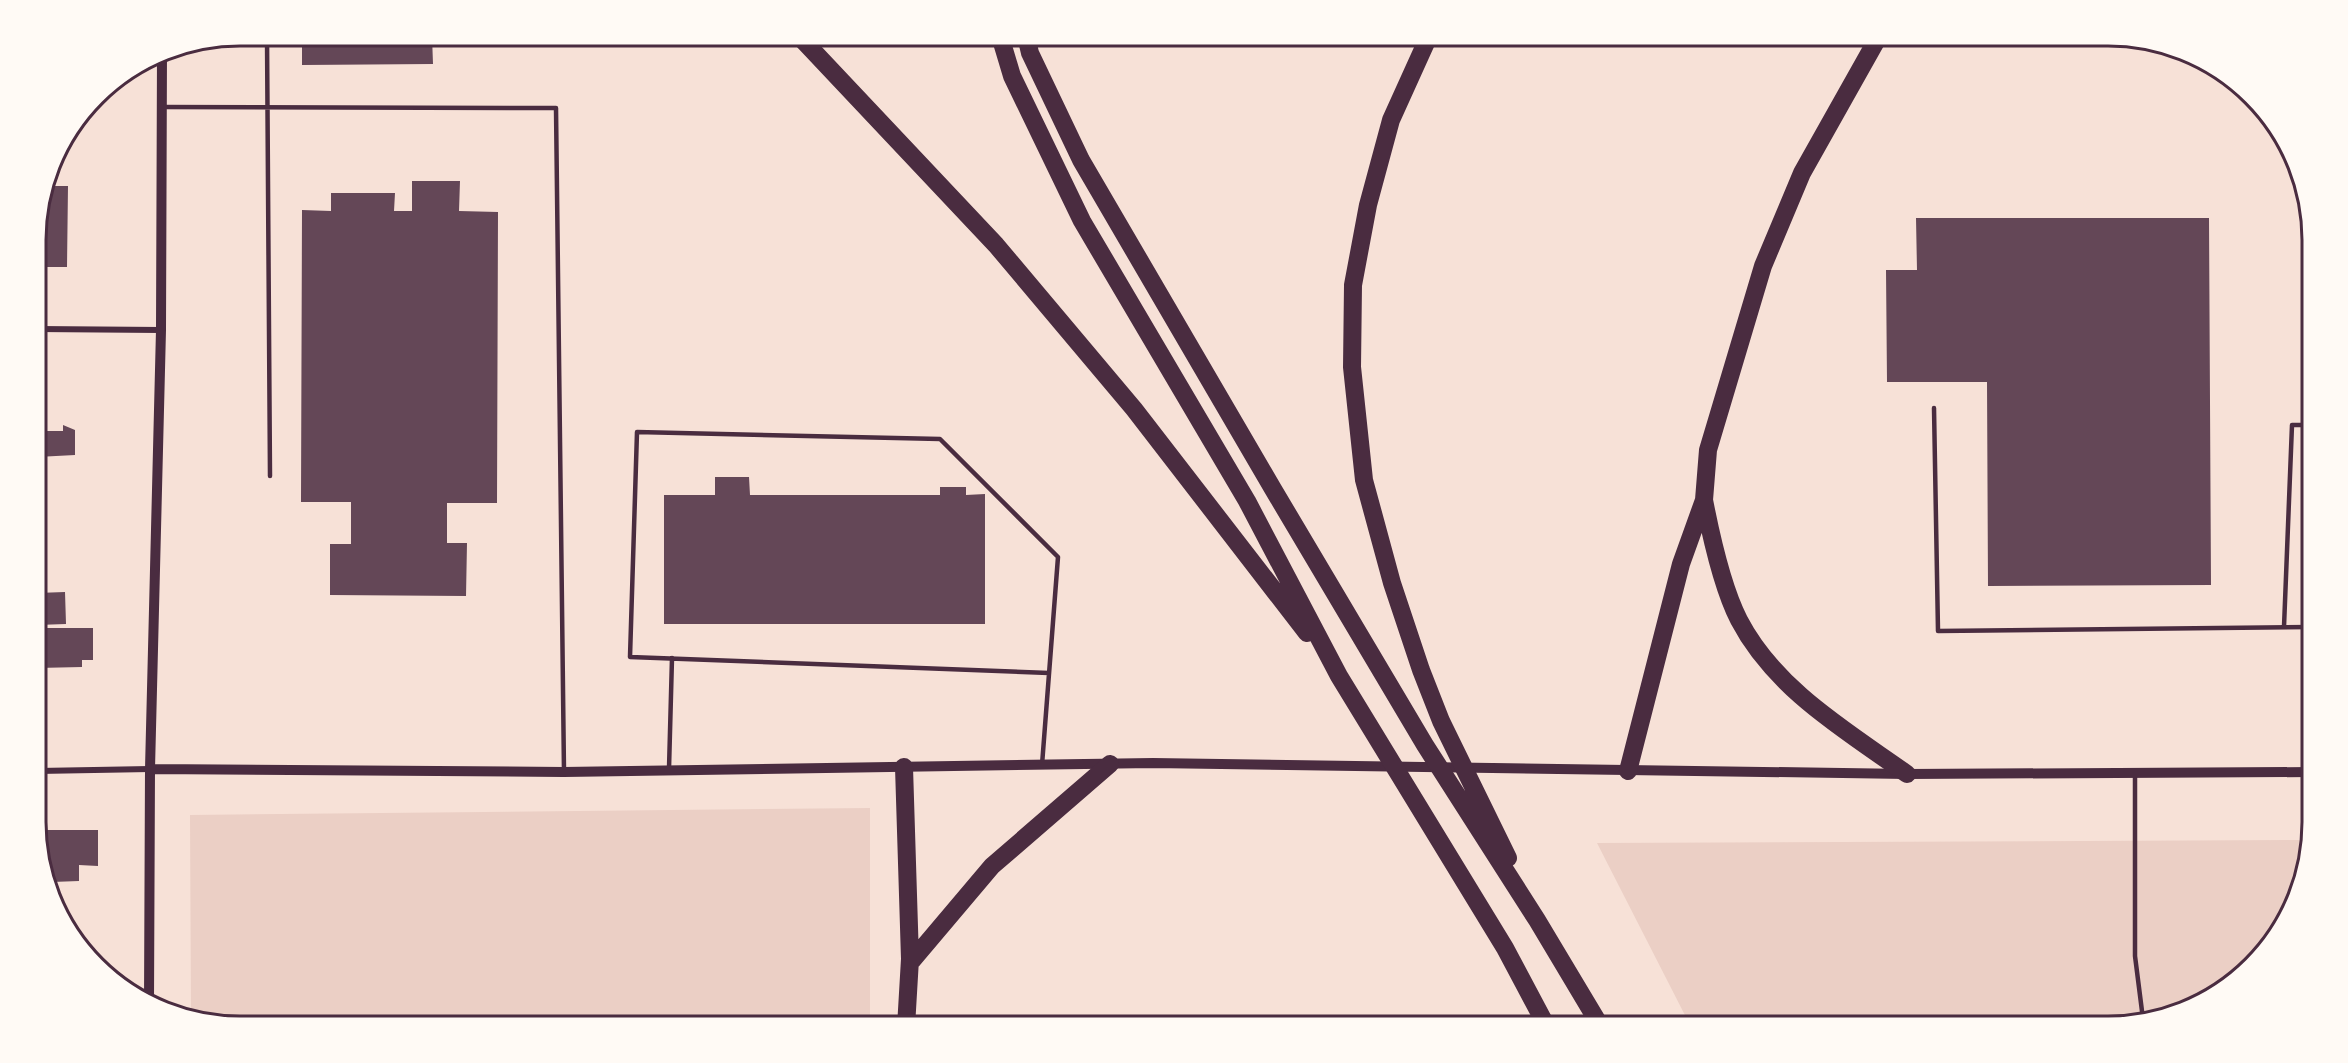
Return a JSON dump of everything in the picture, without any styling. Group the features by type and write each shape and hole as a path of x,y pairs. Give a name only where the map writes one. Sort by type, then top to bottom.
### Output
{"highway":[{"path":"808,46 996,245 1134,409 1339,676"},
{"path":"1003,46 1012,76 1082,221 1247,501 1339,676 1505,948 1541,1016"},
{"path":"1028,46 1093,181 1425,745 1537,920 1594,1016"},
{"path":"1424,46 1391,120 1368,205 1353,285 1352,367 1364,480 1392,583 1421,670 1460,761 1537,920"},
{"path":"1628,771 1681,564 1704,500 1708,450 1763,266 1802,173 1873,46"},
{"path":"1704,500 1713,543 1738,618 1759,651 1791,688 1832,723 1907,774"},
{"path":"910,963 992,866 1110,764"},
{"path":"904,767 910,963 907,1016"}],"street":[{"path":"149,994 150,769 161,330 162,64"},
{"path":"47,329 161,330"},
{"path":"46,771 150,769 564,772 1153,763 1907,774 2302,772"}],"lane":[{"path":"267,46 270,476"},
{"path":"162,107 556,108 564,772"},
{"path":"1934,408 1938,631 2302,627"},
{"path":"2284,627 2292,425 2302,425"},
{"path":"1042,765 1058,557 940,439 637,432 630,657 1049,672"},
{"path":"669,771 672,658"},
{"path":"2135,773 2135,956 2142,1013"}],"shaded area":[{"path":"870,808 870,1016 240,1016 215,1015 191,1010 190,815"},
{"path":"2301,840 2298,860 2287,897 2276,919 2245,960 2204,991 2182,1002 2145,1013 2120,1016 1685,1016 1597,843"}],"building":[{"path":"302,46 432,46 433,64 302,65"},
{"path":"412,181 460,181 459,211 498,212 497,503 447,503 447,543 467,543 466,596 330,595 330,544 351,544 351,502 301,502 302,210 331,211 331,193 395,193 394,211 412,211"},
{"path":"54,186 68,186 67,267 47,267 48,215"},
{"path":"1916,218 2209,218 2211,585 1988,586 1987,382 1887,382 1886,270 1917,270"},
{"path":"63,425 75,430 75,455 47,456 47,431 63,431"},
{"path":"715,477 749,477 750,495 940,495 940,487 966,487 966,495 985,494 985,624 664,624 664,495 715,495"},
{"path":"65,592 66,624 46,625 46,593"},
{"path":"46,628 93,628 93,660 82,660 82,667 46,668"},
{"path":"47,830 98,830 98,866 79,865 79,881 56,882 48,848"}]}
